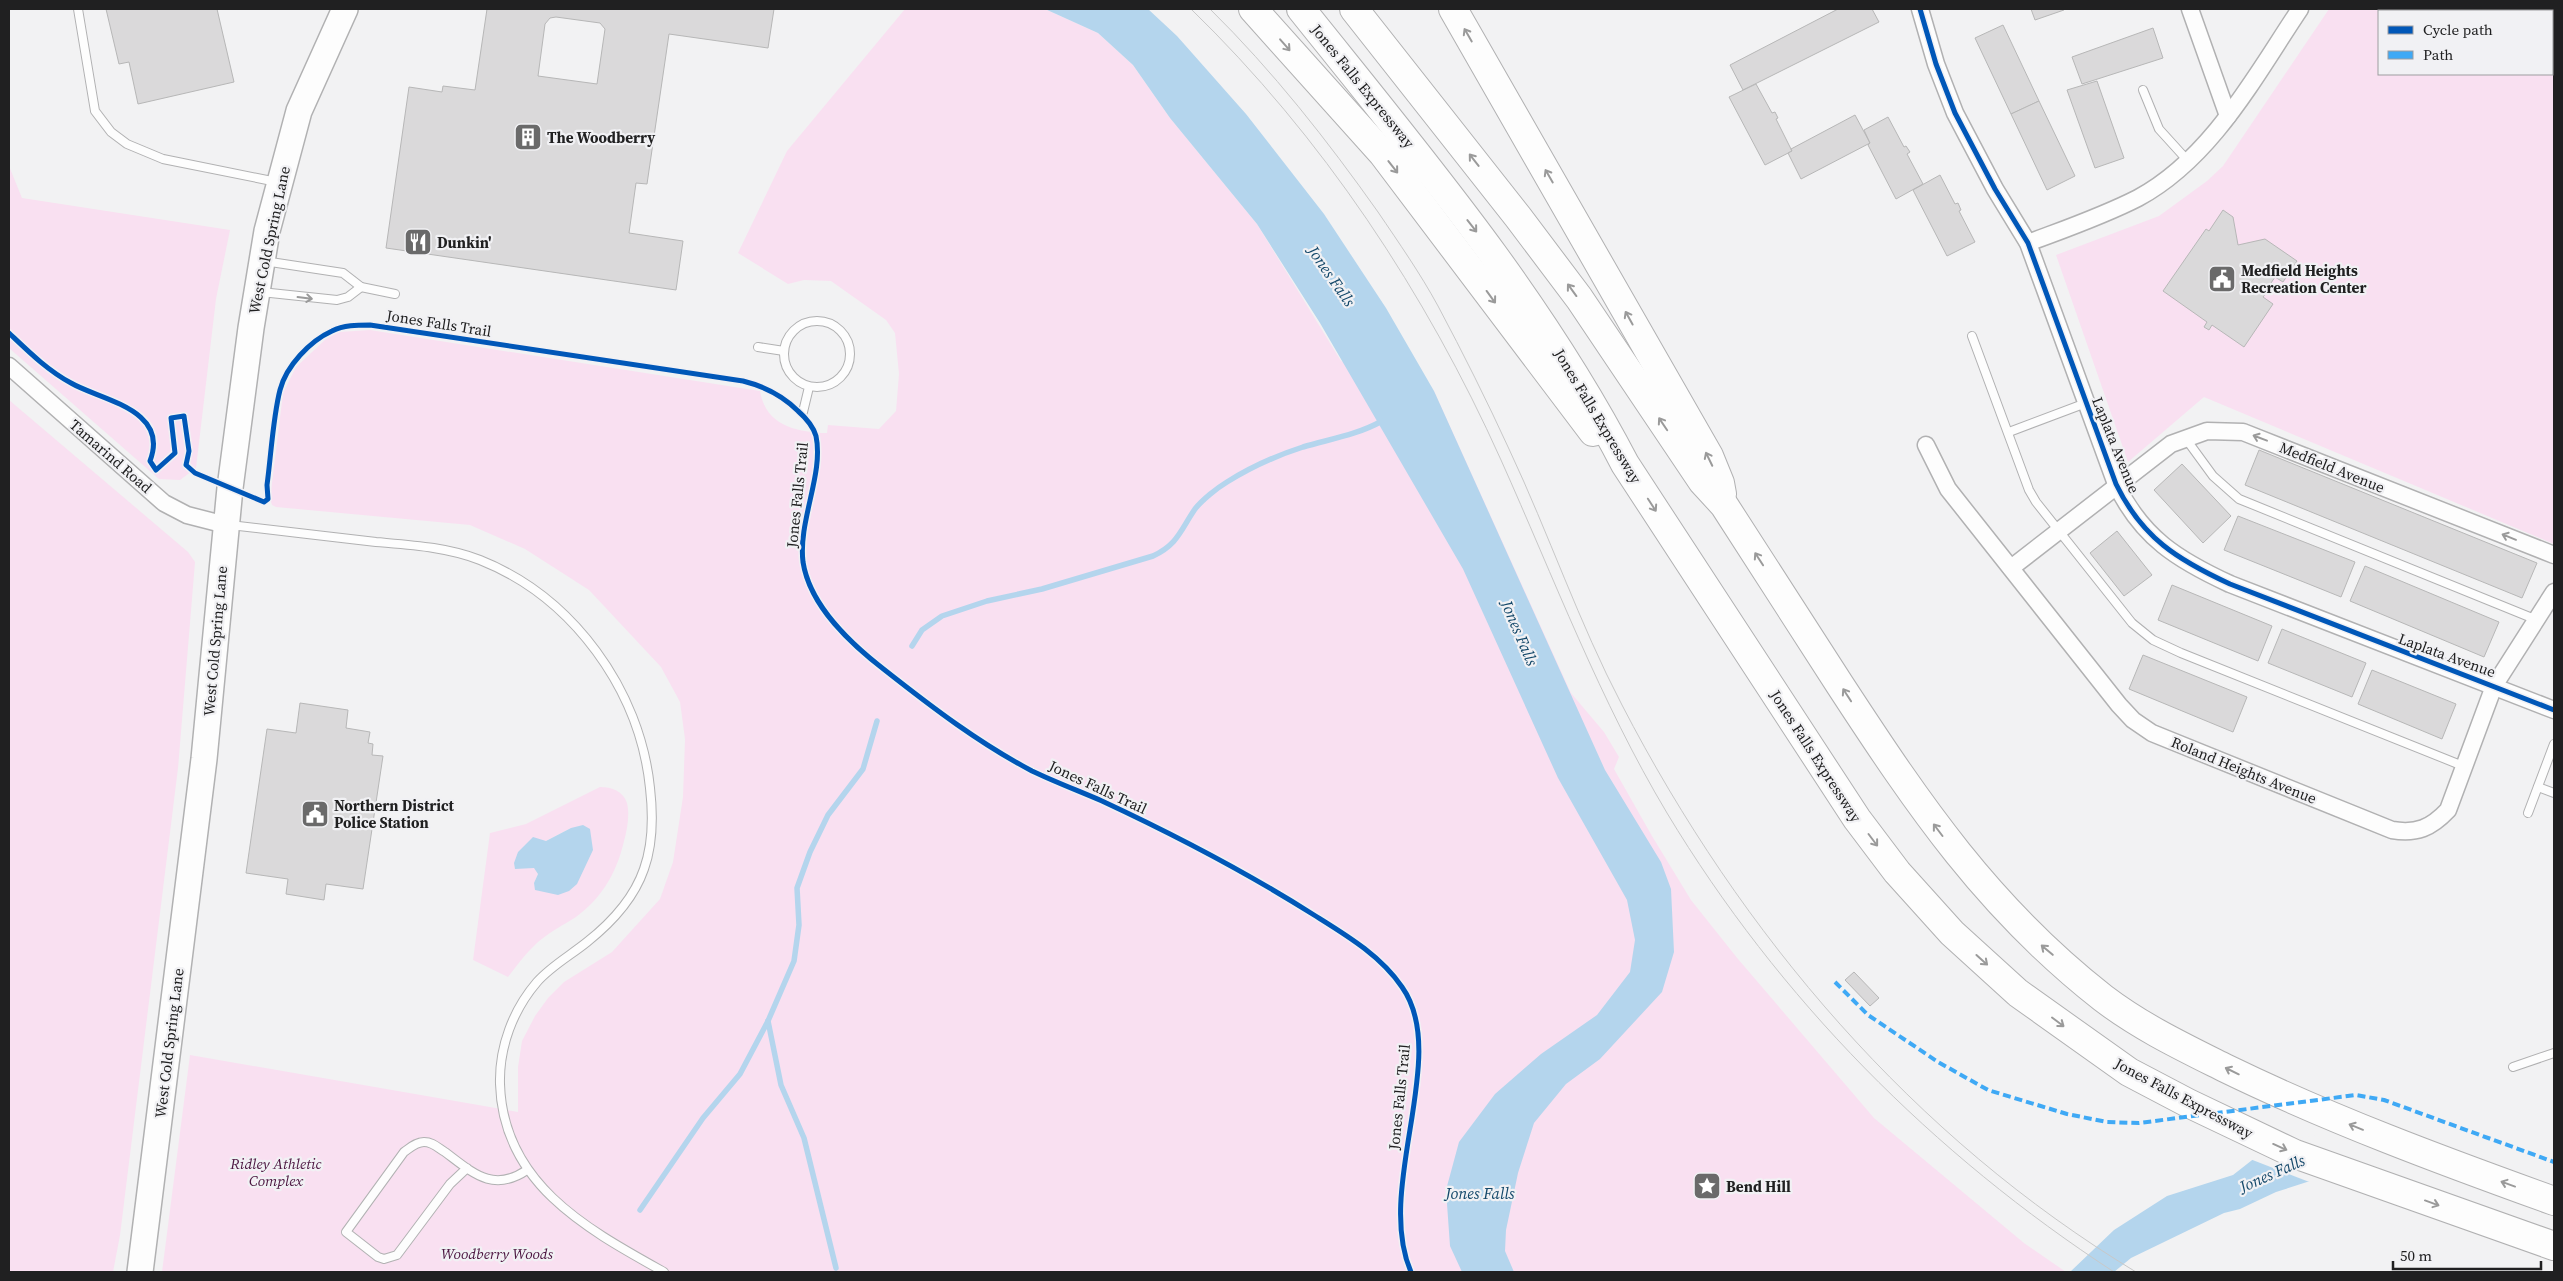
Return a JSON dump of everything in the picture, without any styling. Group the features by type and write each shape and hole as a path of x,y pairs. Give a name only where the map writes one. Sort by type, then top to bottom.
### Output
{"highway":[{"path":"1253,9 1383,154 1586,425 1625,464"},
{"name":"Jones Falls Expressway","path":"1301,9 1484,242 1564,358 1600,416 1625,464 1857,819 1897,872 1952,933 2026,998 2129,1072 2188,1104 2295,1154 2554,1246"},
{"path":"1354,9 1518,217 1579,298 1702,481 1724,505 1905,784 1942,835 1996,901 2040,944 2105,999 2157,1033 2275,1092 2436,1158 2554,1201"},
{"path":"1360,9 1388,51"},
{"path":"1453,9 1709,456 1720,482 1724,505"}],"main road":[{"name":"West Cold Spring Lane","path":"140,1272 204,759 226,525 257,292 279,182 299,111 342,12"}],"street":[{"name":"Laplata Avenue","path":"1920,9 1936,64 1955,113 1995,189 2028,242 2116,484 2135,517 2150,535 2167,551 2192,567 2230,584 2554,710"},
{"path":"2190,9 2228,116"},
{"path":"2028,242 2138,198 2168,178 2188,160 2228,116 2300,9"},
{"name":"Tamarind Road","path":"9,366 164,503 187,515 226,525"},
{"name":"Medfield Avenue","path":"2011,568 2116,484 2171,444 2206,431 2243,432 2554,555"},
{"name":"Roland Heights Avenue","path":"1926,445 1938,474 1948,489 2118,705 2133,720 2152,733 2392,830 2408,832 2423,830 2437,822 2448,810 2494,686 2538,620 2554,592"}],"lane":[{"path":"78,9 95,111 111,132 127,144 163,159 279,182"},
{"path":"2143,90 2159,129 2188,160"},
{"path":"262,261 343,273 361,287 395,294"},
{"path":"257,292 337,300 348,297 361,287"},
{"path":"816,321 834,326 846,339 850,358 843,375 828,386 809,386 793,377 784,361 784,351 791,334 806,323 816,321"},
{"path":"1972,336 2029,490 2058,531 2132,623 2153,640 2182,653 2463,766"},
{"path":"758,347 784,351"},
{"path":"803,412 809,386"},
{"path":"2009,432 2086,403"},
{"path":"2186,438 2213,476 2239,499 2538,620"},
{"path":"226,525 417,546 479,560 512,576 546,599 574,626 608,668 634,718 647,759 652,802 651,837 644,869 630,897 610,923 538,981 520,1006 506,1037 500,1069 503,1121 512,1144 527,1170 545,1192 569,1214 612,1243 664,1272"},
{"path":"2528,813 2554,744"},
{"path":"2538,787 2554,793"},
{"path":"2513,1067 2554,1053"},
{"path":"467,1168 450,1184 397,1255 384,1259 378,1257 346,1232 404,1152 413,1145 423,1142 433,1144 467,1168 481,1178 498,1181 516,1178 527,1170"}],"green space":[{"path":"905,9 1045,9 1098,33 1133,65 1170,118 1257,224 1341,361 1434,391 1571,693 1604,732 1619,757 1614,769 1691,900 1738,959 1874,1118 2024,1243 2066,1272 162,1272 190,1055 518,1112 518,1067 522,1041 535,1016 548,998 564,982 612,952 660,899 673,862 683,797 685,739 680,702 661,667 589,590 525,549 470,525 276,507 272,505 270,499 283,393 296,367 327,338 339,332 370,330 760,391 763,403 776,419 784,425 805,431 827,433 828,425 879,429 896,411 899,374 895,333 886,320 831,281 804,280 788,284 738,253 787,151"},
{"path":"2329,9 2554,9 2554,544 2204,397 2128,462 2056,255 2159,216 2207,181 2223,166"},
{"path":"9,166 22,198 230,230 216,299 196,468 180,480 159,479 9,348"},
{"path":"9,400 188,552 195,562 178,768 120,1235 113,1272 9,1272"},
{"path":"600,787 613,789 623,795 628,808 627,827 621,852 613,874 601,893 576,917 538,942 508,977 473,960 490,833 526,824","holes":["571,828 534,883 538,874 535,868 527,868 524,846 539,840 546,841"]}],"water":[{"name":"Jones Falls","path":"1045,9 1148,9 1177,36 1246,114 1324,214 1386,308 1434,391 1605,770 1661,862 1671,889 1674,952 1662,992 1600,1059 1566,1084 1534,1123 1518,1173 1506,1230 1505,1251 1514,1272 1462,1272 1450,1246 1446,1190 1459,1142 1495,1094 1541,1054 1597,1015 1630,972 1635,940 1627,900 1558,778 1463,569 1320,323 1257,224 1170,118 1133,65 1098,33"},
{"path":"583,825 590,829 593,850 577,884 569,891 558,895 535,890 534,883 538,874 534,868 515,869 514,863 518,852 533,837 546,841 571,828"},
{"name":"Jones Falls","path":"2256,1157 2332,1177 2307,1182 2276,1192 2240,1209 2224,1213 2131,1258 2114,1272 2070,1272 2114,1230 2167,1196 2233,1175"}],"pier":[{"name":"Jones Falls","path":"2320,1135 2351,1140 2435,1167 2554,1198 2554,1255 2332,1180 2312,1183 2250,1159 2290,1140"}],"building":[{"path":"106,9 217,9 234,82 138,104 129,62 119,64"},
{"name":"The Woodberry","path":"487,9 774,9 768,48 669,34 647,184 636,183 629,233 683,241 676,290 386,248 409,87 442,92 443,86 475,90","holes":["556,17 600,23 605,29 597,84 538,76 545,24 550,18"]},
{"path":"1838,9 1872,9 1879,22 1743,90 1730,65"},
{"path":"2031,9 2064,9 2064,10 2035,20"},
{"path":"2003,25 2039,101 2011,114 1975,38"},
{"path":"2153,28 2163,58 2082,84 2072,57"},
{"path":"2097,81 2124,158 2095,168 2067,90"},
{"path":"1756,84 1772,113 1775,112 1778,118 1776,119 1792,151 1765,165 1729,97"},
{"path":"2039,101 2075,176 2047,190 2011,114"},
{"path":"1855,115 1870,143 1801,179 1788,153 1792,151 1791,149"},
{"path":"1888,117 1904,147 1906,146 1910,152 1907,154 1923,184 1896,199 1868,145 1870,143 1864,130"},
{"path":"1940,175 1955,204 1958,203 1961,210 1959,211 1975,242 1947,256 1913,190"},
{"name":"Medfield Heights Recreation Center","path":"2223,210 2233,217 2238,245 2265,239 2297,261 2283,282 2275,277 2271,283 2273,284 2263,297 2273,304 2244,347 2212,325 2209,330 2204,327 2207,322 2163,291 2206,229 2209,231"},
{"path":"2259,450 2537,563 2522,598 2245,485"},
{"path":"2182,464 2231,516 2203,543 2154,490"},
{"path":"2238,516 2355,562 2341,597 2224,550"},
{"path":"2117,531 2152,575 2124,596 2090,553"},
{"path":"2365,566 2499,622 2484,657 2350,601"},
{"path":"2172,585 2272,626 2258,661 2158,620"},
{"path":"2282,629 2366,663 2352,697 2268,663"},
{"path":"2143,655 2247,697 2233,732 2129,689"},
{"path":"2372,670 2456,704 2442,739 2358,704"},
{"name":"Northern District Police Station","path":"300,703 348,710 346,728 370,732 368,743 373,744 372,755 383,756 363,889 326,884 324,900 286,894 288,879 246,873 267,729 296,733"},
{"path":"1854,972 1879,998 1870,1006 1845,980"}],"waterway":[{"path":"912,646 922,630 942,616 987,601 1042,589 1153,556 1173,542 1195,509 1219,487 1254,467 1283,454 1353,433 1382,421"},
{"path":"640,1210 703,1118 740,1074 768,1021 794,961 799,925 797,888 810,852 828,815 863,769 877,721"},
{"path":"768,1021 781,1085 804,1138 836,1268"}],"tram line":[{"path":"1191,9 1239,58 1327,163 1404,277 1472,398 1599,683 1643,771 1667,813 1711,881 1759,947 1810,1009 1865,1068 1923,1124 1984,1177 2047,1226 2114,1272"},
{"path":"1210,9 1256,57 1319,132 1378,212 1424,282 1457,341 1501,431 1606,674 1622,705 1669,790 1721,872 1778,950 1840,1024 1907,1094 1978,1159 2055,1218 2136,1272"}],"marked path":[{"path":"1835,982 1868,1015 1938,1062 1988,1090 2067,1114 2107,1122 2139,1123 2356,1095 2384,1100 2554,1162"}],"cycle path":[{"path":"1920,9 1936,64 1955,113 1995,189 2028,243 2116,484 2137,519 2163,545 2178,556 2230,584 2554,710"},
{"name":"Jones Falls Trail","path":"9,333 38,360 62,378 114,401 141,418 150,429 154,443 150,461 156,470 175,453 171,418 184,416 189,451 186,465 195,473 264,502 268,499 267,485 274,424 283,381 293,363 315,341 346,326 370,325 743,381 779,396 804,416 816,436 817,466 804,530 803,562 807,579 814,594 834,624 847,637 886,671 975,737 1032,771 1156,827 1262,884 1350,938 1373,955 1402,987 1415,1016 1419,1049 1417,1085 1401,1201 1402,1238 1411,1272"}],"place":[{"name":"The Woodberry","path":"528,137"},
{"name":"Dunkin'","path":"418,242"},
{"name":"Medfield Heights Recreation Center","path":"2222,279"},
{"name":"Northern District Police Station","path":"315,814"},
{"name":"Bend Hill","path":"1707,1186"}],"park label":[{"name":"Ridley Athletic Complex","path":"276,1172"},
{"name":"Woodberry Woods","path":"497,1253"}]}
